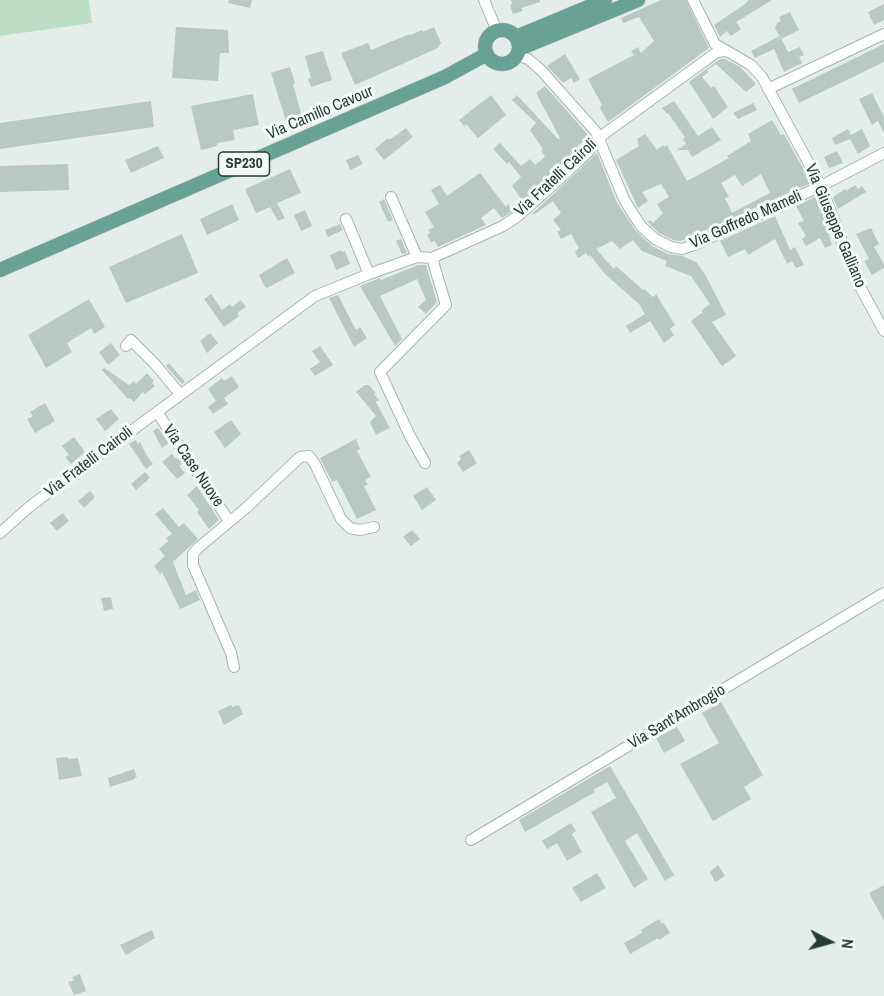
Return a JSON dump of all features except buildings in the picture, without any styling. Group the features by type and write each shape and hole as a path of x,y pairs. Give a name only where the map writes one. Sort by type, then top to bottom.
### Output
{"main road":[{"path":"517,47 508,31 492,33 486,43 487,54 490,58 499,63 509,62 517,47 605,0"},
{"path":"517,47 638,0"},
{"name":"Via Camillo Cavour","path":"0,270 445,77 487,54"}],"street":[{"path":"484,0 497,31"},
{"name":"Via Giuseppe Galliano","path":"693,0 715,44 751,65 768,89 821,186 857,281 884,331"},
{"path":"768,89 884,34"},
{"name":"Via Goffredo Mameli","path":"517,47 542,70 600,137 624,199 641,226 655,239 671,247 682,249 694,245 821,186 884,153"},
{"name":"Via Fratelli Cairoli","path":"0,533 46,494 315,296 417,258 432,258 503,226 518,216 588,152 600,137 717,52 727,51"},
{"path":"391,197 417,258"},
{"path":"346,219 369,274"},
{"path":"425,463 380,372 446,305 432,258"},
{"path":"126,346 131,340 180,394"},
{"name":"Via Case Nuove","path":"157,412 229,520"},
{"name":"Via Case Nuove","path":"234,668 231,654 194,565 193,554 300,457 309,456 315,464 341,519 350,528 360,530 374,527"},
{"name":"Via Sant'Ambrogio","path":"471,840 884,593"}],"green space":[{"path":"0,0 89,0 92,23 0,36"}]}
